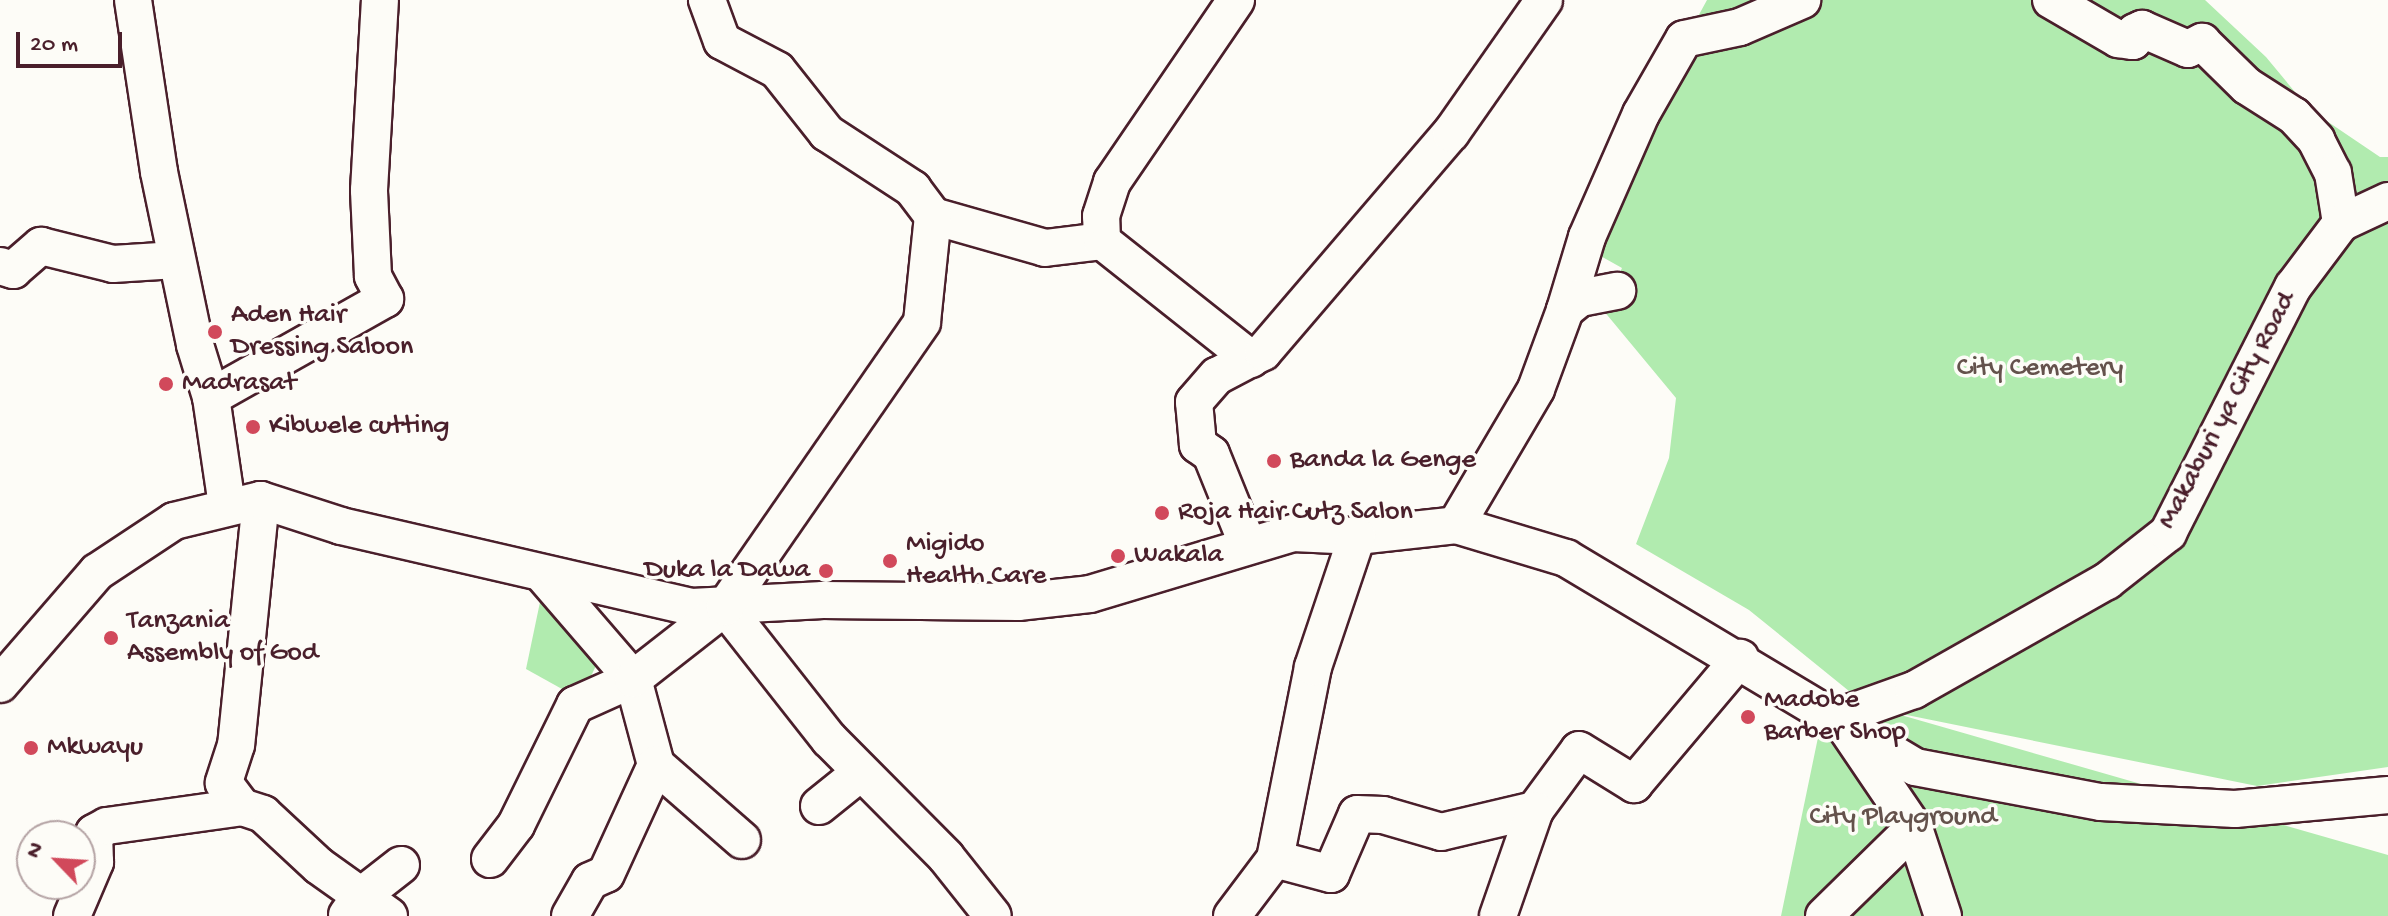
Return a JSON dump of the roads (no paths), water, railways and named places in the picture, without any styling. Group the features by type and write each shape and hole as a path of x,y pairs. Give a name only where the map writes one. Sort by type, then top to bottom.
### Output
{"street":[{"path":"133,0 176,260 211,397 244,502 236,745 224,783 242,807"},
{"path":"211,397 385,299 373,276 369,190 380,0"},
{"path":"707,0 722,41 777,70 827,133 913,189 933,216 1045,248 1102,241 1251,359"},
{"path":"1102,241 1101,216 1112,182 1236,0"},
{"path":"1247,543 1211,454 1198,445 1194,402 1217,376 1263,352 1451,133 1544,0"},
{"path":"1456,525 1536,389 1587,237 1641,114 1684,39 1740,27 1802,0"},
{"path":"2051,0 2118,39 2133,41 2140,15 2188,49 2202,42 2247,86 2294,116 2316,140 2333,173 2341,223"},
{"name":"Makaburi ya City Road","path":"1838,717 1914,690 2107,581 2168,533 2293,287 2341,223 2388,201"},
{"path":"490,859 516,825 575,705 633,679 725,607 922,322 933,216"},
{"path":"0,266 13,270 41,246 113,264 176,260"},
{"path":"1565,310 1580,298 1617,291"},
{"path":"3,672 97,572 174,521 244,502 545,577 692,607 823,600 1033,601 1090,594 1247,543 1293,533 1357,536 1456,525 1566,558 1740,658 1915,767 2101,802 2235,809 2388,795"},
{"path":"1232,916 1275,859 1313,667 1357,536"},
{"path":"545,577 633,679 656,765 742,840"},
{"path":"725,607 860,773 946,857 993,916"},
{"path":"1498,916 1535,810 1579,750 1634,784 1740,658"},
{"path":"1838,717 1914,828 1943,916"},
{"path":"570,916 590,881 606,874 656,765"},
{"path":"819,806 860,773"},
{"path":"72,916 95,862 94,833 107,826 242,807 263,814 365,910 401,865"},
{"path":"1275,859 1331,874 1357,814 1383,815 1441,832 1535,810"},
{"path":"1824,916 1914,828"}],"place":[{"name":"Aden Hair Dressing Saloon","path":"215,332"},
{"name":"Madrasat","path":"166,384"},
{"name":"Kibwele cutting","path":"253,427"},
{"name":"Banda la Genge","path":"1274,461"},
{"name":"Roja Hair Cutz Salon","path":"1162,513"},
{"name":"Wakala","path":"1118,556"},
{"name":"Migido Health Care","path":"890,561"},
{"name":"Duka la Dawa","path":"826,571"},
{"name":"Tanzania Assembly of God","path":"111,638"},
{"name":"Madobe Barber Shop","path":"1748,717"},
{"name":"Mkwayu","path":"31,748"}],"park label":[{"name":"City Cemetery","path":"2040,369"},
{"name":"City Playground","path":"1903,818"}]}
